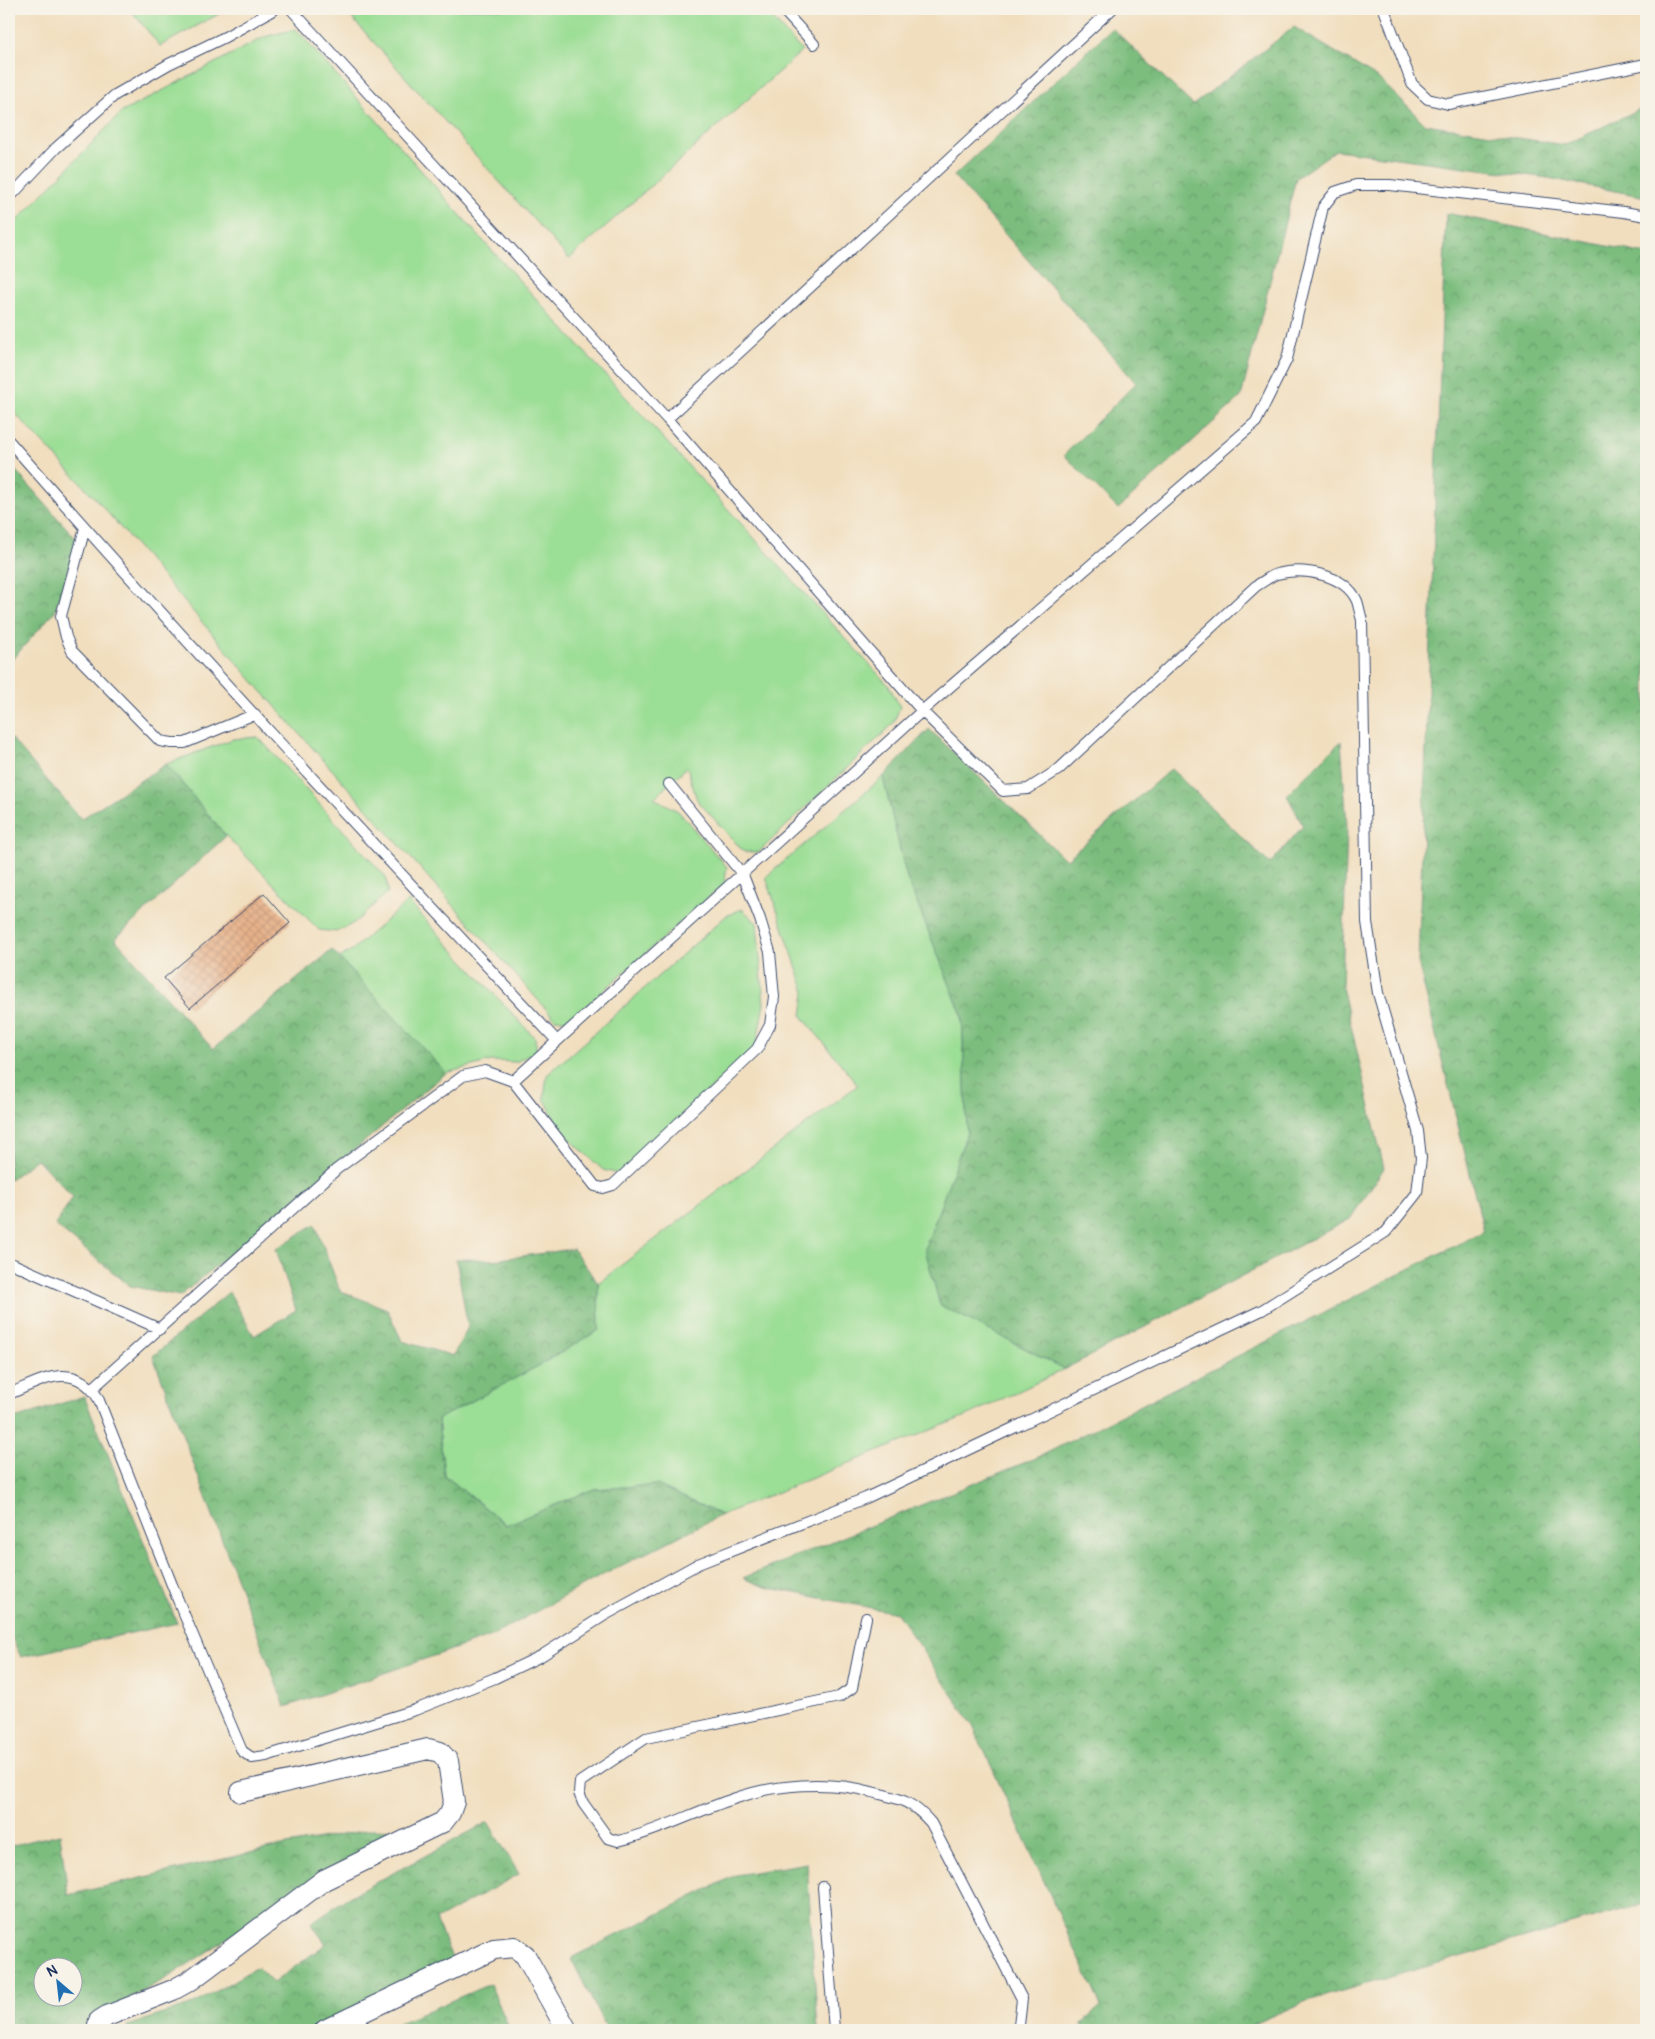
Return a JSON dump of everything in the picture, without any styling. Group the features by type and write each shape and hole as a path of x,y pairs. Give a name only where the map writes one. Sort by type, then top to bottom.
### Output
{"street":[{"path":"100,2030 99,2021 106,2016 156,1998 191,1980 324,1880 443,1822 450,1813 454,1802 448,1761 440,1752 428,1748 241,1792"},
{"path":"325,2030 494,1950 514,1947 525,1955 567,2030"}],"lane":[{"path":"9,198 56,148 115,95 169,64 225,37 274,9"},
{"path":"9,1394 48,1378 66,1376 79,1378 98,1398 178,1600 242,1751 252,1758 266,1756 415,1710 495,1678 541,1656 605,1615 698,1564 866,1498 1262,1310 1386,1232 1417,1193 1421,1158 1418,1132 1378,993 1367,922 1362,620 1357,600 1343,584 1322,575 1292,570 1274,574 1256,586 1058,770 1028,789 1003,791 922,711 667,419 291,9"},
{"path":"782,9 814,44"},
{"path":"667,419 1112,9"},
{"path":"1384,9 1412,84 1428,99 1448,104 1646,64"},
{"path":"513,1081 743,875 922,711 1256,422 1287,359 1323,207 1335,192 1356,185 1390,185 1646,216"},
{"path":"9,441 85,528 557,1042"},
{"path":"85,528 61,616 66,637 72,650 160,741 172,743 185,742 255,714"},
{"path":"92,1390 337,1169 463,1076 485,1071 513,1081 595,1186 603,1188 613,1185 757,1049 770,1025 774,997 770,952 743,875 669,784"},
{"path":"12,1264 160,1329"},
{"path":"866,1618 852,1688 839,1697 646,1738 580,1782 579,1793 583,1803 608,1838 618,1841 735,1798 784,1786 852,1786 905,1800 918,1809 931,1823 1022,1999 1019,2026 1016,2030"},
{"path":"823,1886 834,2030"}],"green space":[{"path":"130,9 228,9 160,46"},
{"path":"361,9 764,9 802,51 569,259 351,17"},
{"path":"1294,27 1378,78 1425,124 1565,145 1646,106 1646,197 1548,178 1336,150 1296,178 1241,397 1118,509 1064,455 1136,383 954,176 1112,28 1193,105"},
{"path":"296,29 478,235 889,686 900,707 893,724 759,852 744,852 697,800 687,767 654,798 678,811 727,867 724,884 569,1021 555,1019 258,687 95,498 9,407 9,229 122,112 264,37"},
{"path":"1446,213 1646,254 1646,1903 1304,2002 1239,2030 1084,2030 1081,2024 1101,2006 972,1724 897,1613 765,1587 743,1578 1041,1456 1484,1231 1418,962"},
{"path":"9,463 78,541 55,611 9,663"},
{"path":"929,729 1066,860 1171,769 1270,864 1303,826 1287,795 1341,741 1347,826 1342,987 1384,1168 1350,1219 1065,1369 940,1305 925,1249 967,1133 962,1015 907,878 883,777"},
{"path":"9,736 81,819 166,764 226,836 115,939 213,1049 332,950 446,1073 180,1296 130,1286 55,1225 73,1197 37,1159 9,1180"},
{"path":"258,737 386,877 388,892 354,923 336,932 319,930 226,836 166,764 233,739"},
{"path":"883,777 907,878 962,1015 967,1133 925,1249 940,1305 1065,1369 973,1413 721,1515 657,1485 594,1489 507,1525 444,1475 438,1419 540,1365 599,1330 598,1283 858,1085 802,1016 805,992 766,877"},
{"path":"408,901 535,1038 537,1051 516,1062 491,1061 446,1073 339,958 351,951"},
{"path":"742,909 757,923 764,1004 756,1047 619,1174 603,1170 561,1131 544,1098 547,1075 726,916"},
{"path":"315,1224 340,1291 387,1309 402,1341 453,1356 468,1327 456,1259 493,1260 573,1249 598,1283 599,1330 540,1365 438,1419 444,1475 506,1525 594,1489 657,1485 721,1515 595,1579 492,1636 285,1707 153,1356 229,1292 254,1336 296,1310 276,1249"},
{"path":"84,1396 177,1623 21,1657 9,1632 9,1421"},
{"path":"488,1822 519,1874 436,1920 453,1960 309,2030 128,2030 127,2026 196,2003 257,1967 273,1983 326,1944 311,1923 347,1898"},
{"path":"373,1829 397,1830 391,1846 280,1904 167,1978 93,2018 94,2030 9,2030 9,1846 60,1834 68,1895 271,1848"},
{"path":"807,1863 818,2030 607,2030 571,1958 736,1875"},
{"path":"490,1984 510,2030 383,2030"}],"building":[{"path":"264,893 290,923 190,1008 164,978"}]}
